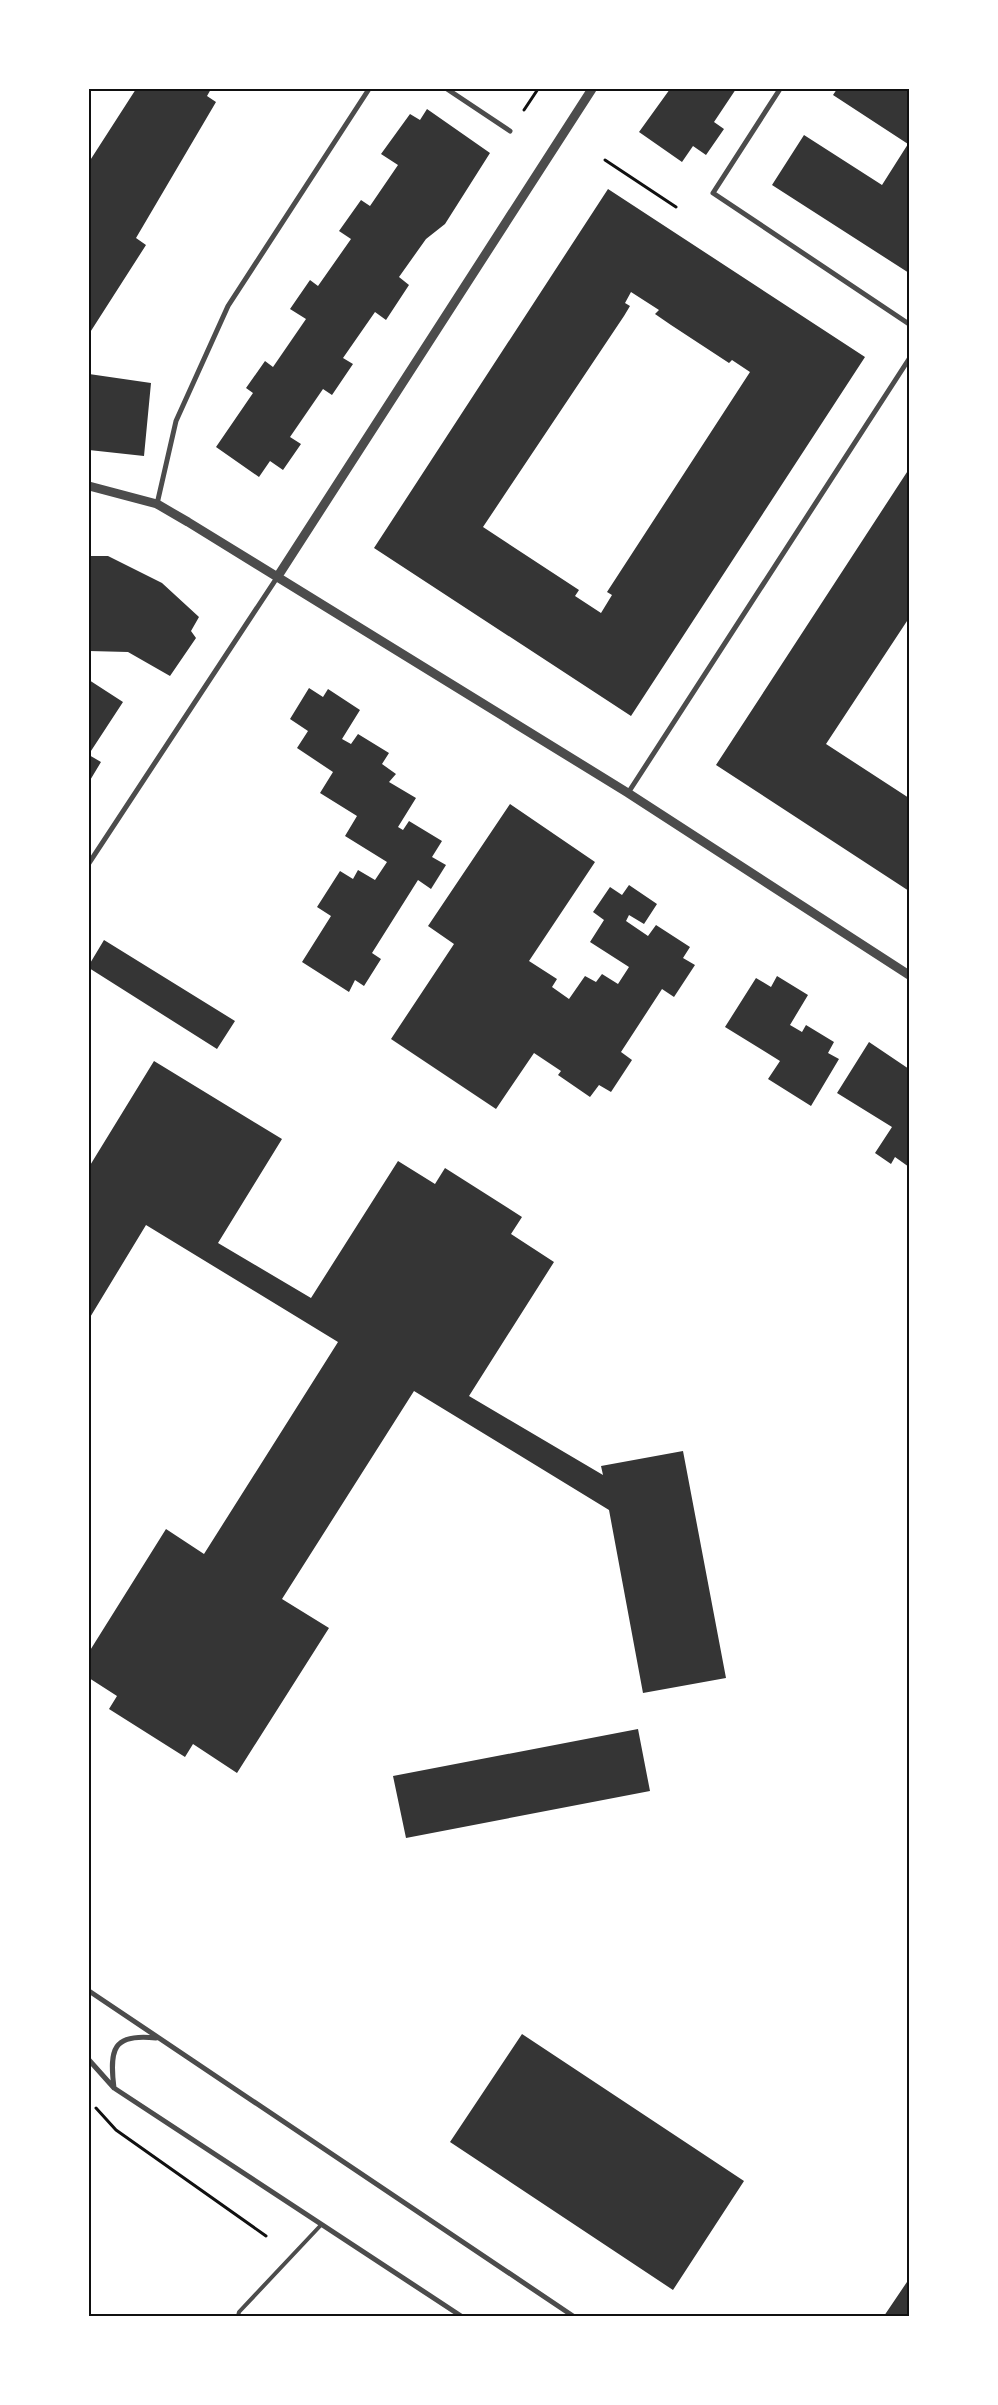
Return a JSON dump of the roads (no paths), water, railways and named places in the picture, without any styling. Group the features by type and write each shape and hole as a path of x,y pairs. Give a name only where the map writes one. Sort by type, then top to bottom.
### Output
{"street":[{"path":"157,504 176,421 228,306 369,89"},
{"path":"448,89 510,131"},
{"path":"89,863 278,576 592,89"},
{"path":"780,89 713,192 909,324"},
{"path":"628,793 909,359"},
{"path":"89,486 157,504 278,576 628,793 909,975"},
{"path":"89,1991 574,2316"},
{"path":"114,2088 111,2060 115,2047 122,2040 138,2036 159,2038"},
{"path":"89,2060 114,2088 461,2316"}],"lane":[{"path":"238,2316 239,2312 273,2274 321,2225"}]}
